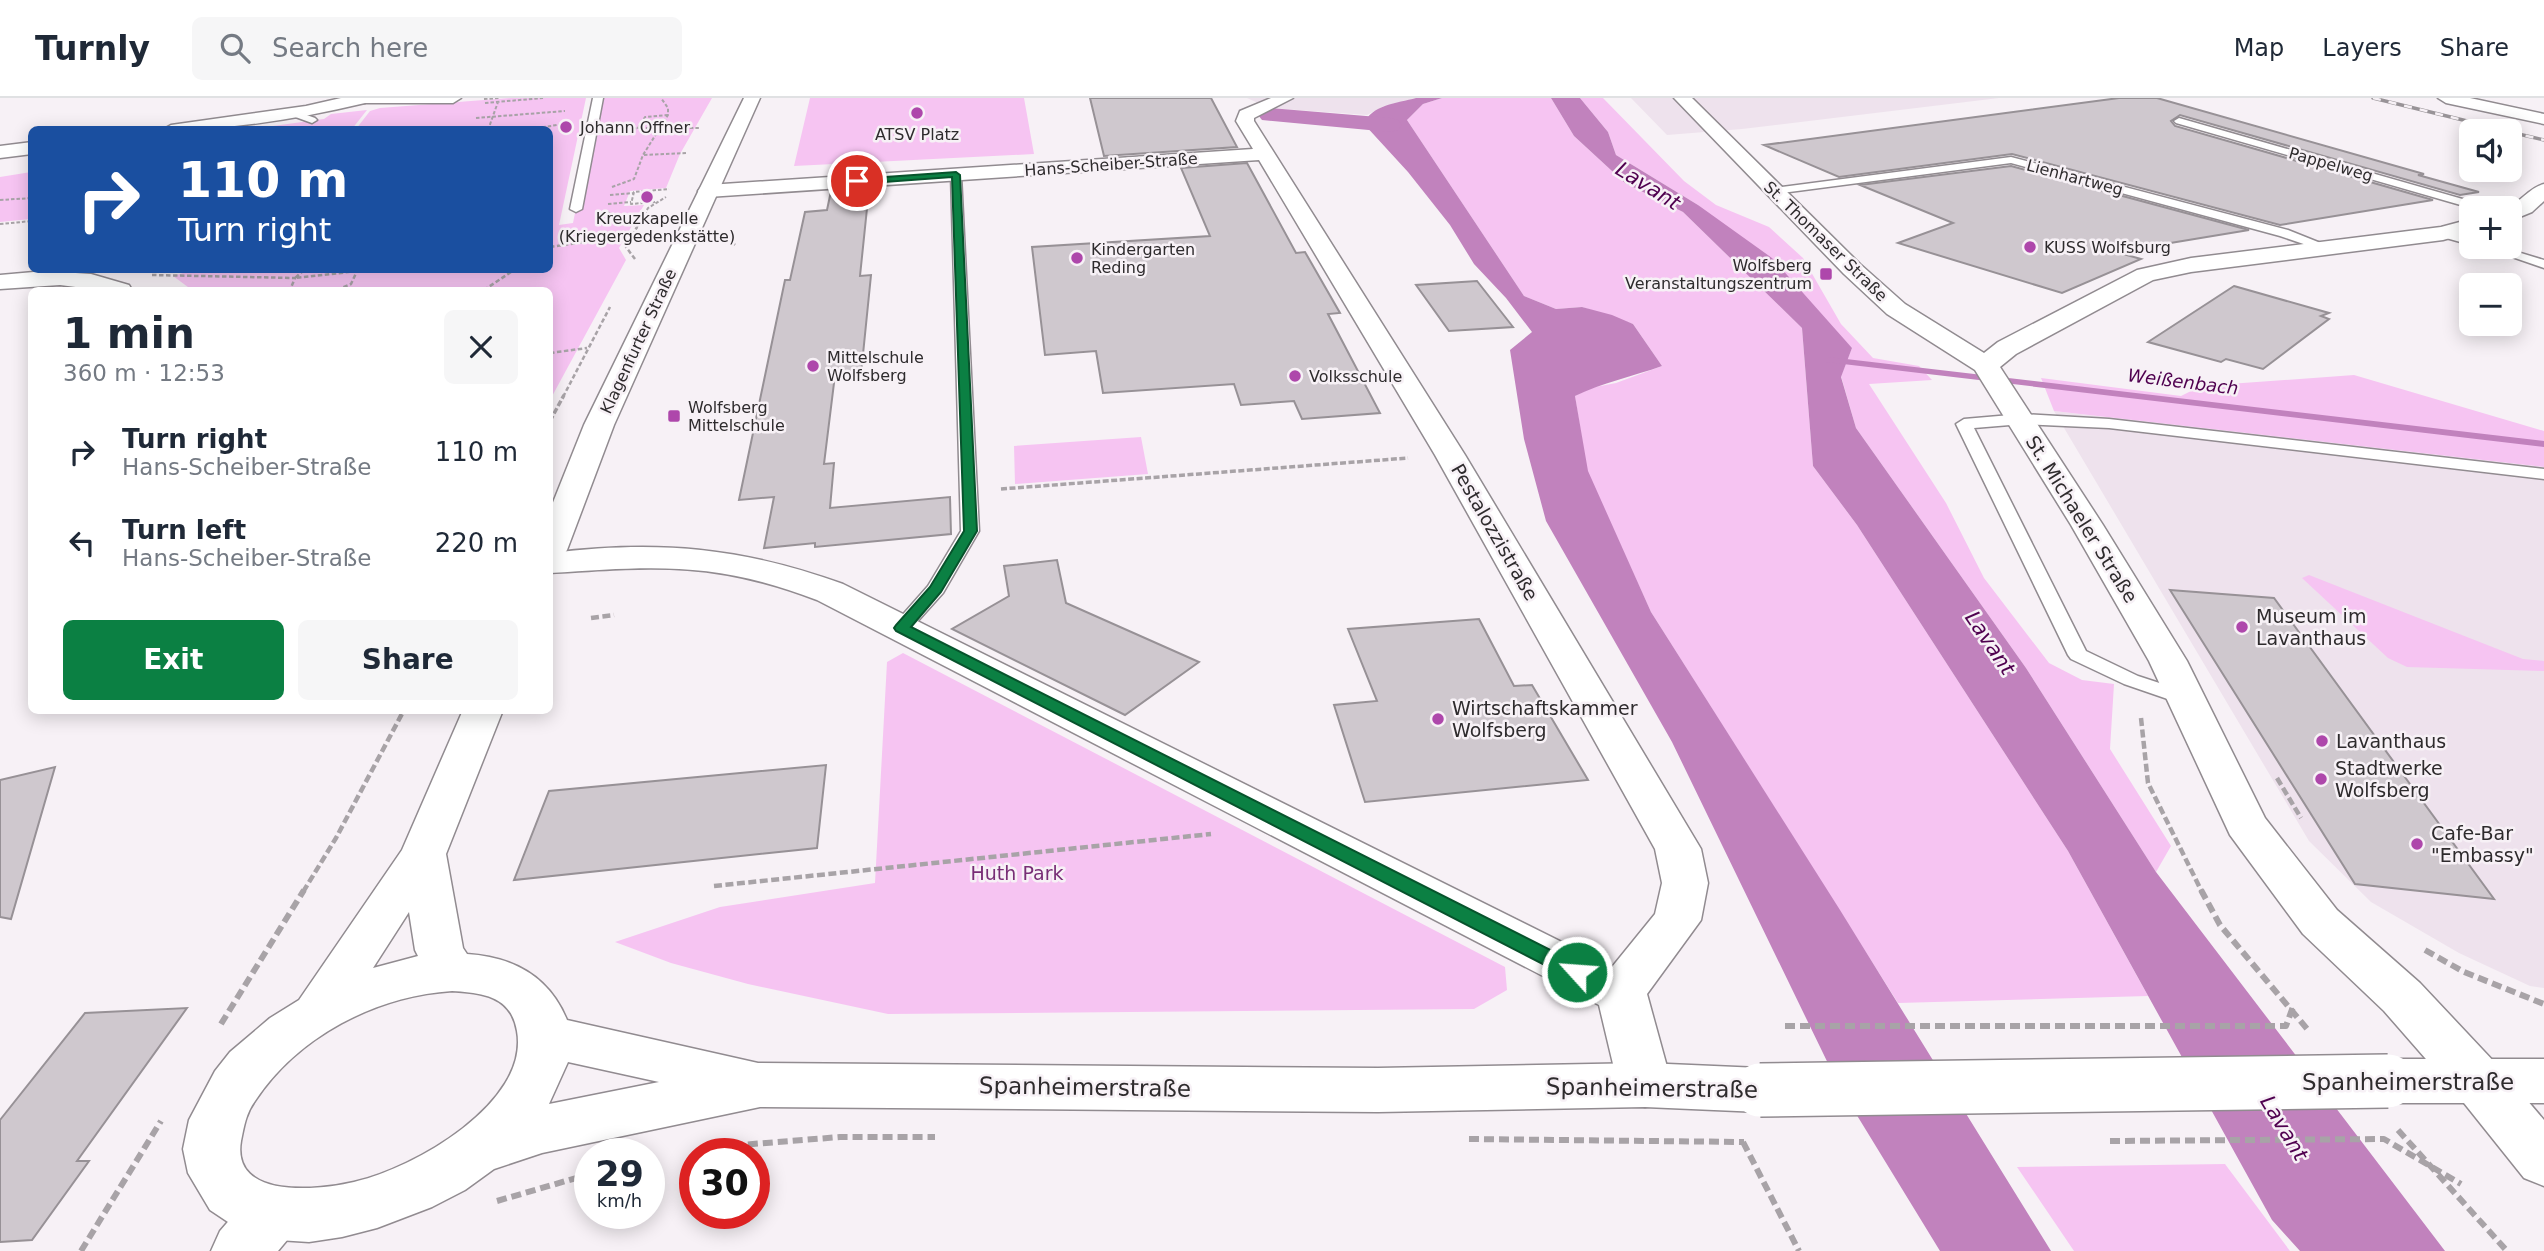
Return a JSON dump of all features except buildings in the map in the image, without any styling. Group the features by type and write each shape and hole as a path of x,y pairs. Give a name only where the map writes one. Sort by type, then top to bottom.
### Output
{"main road":[{"path":"200,126 293,113 354,99 453,98"},
{"name":"Klagenfurter Straße","path":"556,518 752,98"},
{"name":"Pestalozzistraße","path":"1285,98 1244,117 1450,455 1678,849 1685,883 1677,920 1640,964 1621,993"},
{"name":"St. Thomaser Straße","path":"1682,98 1852,269 1896,309 2003,393"},
{"path":"2446,98 2544,119"},
{"path":"0,152 28,148"},
{"name":"Hans-Scheiber-Straße","path":"708,191 1266,154"},
{"path":"2522,209 2542,195"},
{"path":"2003,393 2007,348 2145,275 2191,265 2443,233 2459,228"},
{"path":"0,282 72,279 110,287"},
{"name":"St. Michaeler Straße","path":"2003,393 2168,661 2246,824 2320,922 2403,997 2479,1082 2544,1161"},
{"path":"553,563 614,555 688,556 745,564 786,574 819,587 1621,993 1645,1085"},
{"path":"316,1014 423,854 481,714"},
{"path":"423,854 439,950 452,972"},
{"path":"452,972 490,975 519,988 538,1010 545,1038 541,1065 528,1093 505,1122 475,1151 428,1182 374,1204 256,1233 213,1167 214,1129 234,1087 270,1047 316,1014 362,991 396,980 452,972"},
{"name":"Spanheimerstraße","path":"545,1038 592,1045 760,1085"},
{"name":"Spanheimerstraße","path":"475,1151 542,1129 760,1085 1378,1090 1645,1085 1760,1090 2390,1103 2479,1082 2544,1081"}],"lane":[{"path":"576,209 598,98"},
{"path":"293,113 312,120"},
{"name":"Pappelweg","path":"2179,121 2459,201"},
{"name":"Lienhartweg","path":"1774,191 2011,160 2284,233 2327,248"},
{"path":"901,628 936,589 970,531 956,175"},
{"path":"2443,233 2459,238"},
{"path":"2522,252 2544,247"},
{"path":"2522,257 2544,264"},
{"path":"2185,699 2132,680 2078,655 1964,424 2003,393 2103,423 2344,448 2544,474"}],"path":[{"path":"581,189 613,186 634,179 643,155 668,115 668,108 661,98"},
{"path":"489,126 498,102"},
{"path":"668,115 645,117 638,128 700,128"},
{"path":"549,126 566,123"},
{"path":"643,155 687,153"},
{"path":"631,202 631,194 669,189 665,199 648,208 626,247 636,258 631,268"},
{"path":"0,200 28,198"},
{"path":"605,205 660,202"},
{"path":"606,211 638,227"},
{"path":"0,224 28,221"},
{"path":"553,247 633,235"},
{"path":"729,239 735,245"},
{"path":"291,287 301,273"},
{"path":"173,276 295,278 339,273"},
{"path":"344,287 351,284 356,273"},
{"path":"488,287 510,273"},
{"path":"553,415 614,299"},
{"path":"553,353 588,348"},
{"path":"969,491 1450,455"},
{"path":"591,618 614,615"},
{"path":"2132,680 2139,706 2148,783 2186,862 2220,925 2311,1032"},
{"path":"220,1027 336,838 402,714"},
{"path":"2270,768 2304,822"},
{"path":"714,886 1263,828 1280,821"},
{"path":"2419,946 2464,972 2544,1004"},
{"path":"1785,1027 2287,1026 2294,1004"},
{"path":"2390,1103 2507,1251"},
{"path":"81,1251 169,1109"},
{"path":"770,1143 841,1137 949,1137"},
{"path":"1454,1139 1755,1142"},
{"path":"2094,1141 2384,1139 2460,1184"},
{"path":"1743,1142 1799,1251"}],"shaded area":[{"path":"1247,98 1416,98 1384,106 1367,115 1269,108"},
{"path":"1631,98 1999,98 1742,129 1667,135"},
{"path":"2054,411 2544,467 2544,988 2530,986 2459,953 2371,902 2309,841"}],"green space":[{"path":"510,98 586,98 559,225 573,223 598,98 712,98 680,154 666,188 630,191 624,206 644,205 619,248 626,260 553,394 553,287 188,287 173,276 183,273 553,273 553,126 358,126 370,111"},
{"path":"810,98 1024,98 1034,154 794,166"},
{"path":"1442,98 1551,98 1574,136 1625,183 1683,212 1802,328 1813,466 1857,525 2068,851 2148,996 1898,1003 1651,612 1587,471 1575,396 1590,388 1616,383 1662,366 1633,324 1582,307 1556,309 1524,296 1407,120 1423,104"},
{"path":"1580,98 1603,98 1684,181 1716,205 1769,227 1803,258 1841,324 1873,358 1919,366 1932,380 1869,384 1946,503 1984,578 2049,663 2082,680 2114,684 2110,749 2171,846 2156,872 2026,668 1856,428 1841,376 1852,348 1698,205 1616,155 1608,132"},
{"path":"367,110 354,126 273,126 324,119 331,114"},
{"path":"28,172 28,219 0,222 0,177"},
{"path":"2354,375 2544,431 2544,467 2054,411 2041,378 2181,396 2201,386"},
{"path":"1141,437 1148,474 1015,484 1014,446"},
{"path":"2309,575 2523,659 2544,661 2544,671 2407,667 2388,658 2302,578"},
{"name":"Huth Park","path":"903,653 1505,967 1507,990 1474,1009 888,1014 748,984 671,963 615,942 720,907 875,883 887,662"},
{"path":"2225,1164 2290,1251 2074,1251 2017,1167"}],"water":[{"path":"1416,98 1442,98 1423,104 1407,120 1524,296 1556,309 1582,307 1633,324 1662,366 1575,396 1588,471 1651,612 2051,1251 1940,1251 1839,1086 1672,742 1546,521 1524,439 1510,350 1532,332 1506,298 1474,264 1450,225 1408,172 1364,124 1372,113 1379,109"},
{"name":"Lavant","path":"1551,98 1580,98 1608,132 1616,155 1698,205 1772,258 1852,348 1841,377 1856,428 2026,668 2156,872 2445,1251 2300,1251 2272,1220 2068,851 1857,525 1813,466 1802,328 1683,212 1625,183 1574,136"}],"waterway":[{"path":"1270,115 1390,125"},
{"name":"Weißenbach","path":"1829,360 2544,444"}],"railway":[{"path":"2373,98 2459,119"},
{"path":"2522,135 2544,140"}],"place":[{"name":"ATSV Platz","path":"917,113"},
{"name":"Johann Offner","path":"566,127"},
{"name":"Kreuzkapelle (Kriegergedenkstätte)","path":"647,197"},
{"name":"KUSS Wolfsburg","path":"2030,247"},
{"name":"Kindergarten Reding","path":"1077,258"},
{"name":"Wolfsberg Veranstaltungszentrum","path":"1826,274"},
{"name":"Mittelschule Wolfsberg","path":"813,366"},
{"name":"Volksschule","path":"1295,376"},
{"name":"Wolfsberg Mittelschule","path":"674,416"},
{"name":"Museum im Lavanthaus","path":"2242,627"},
{"name":"Wirtschaftskammer Wolfsberg","path":"1438,719"},
{"name":"Lavanthaus","path":"2322,741"},
{"name":"Stadtwerke Wolfsberg","path":"2321,779"},
{"name":"Cafe-Bar \"Embassy\"","path":"2417,844"}],"route":[{"path":"857,181 956,175 970,531 936,589 901,628 1577,972"}]}
